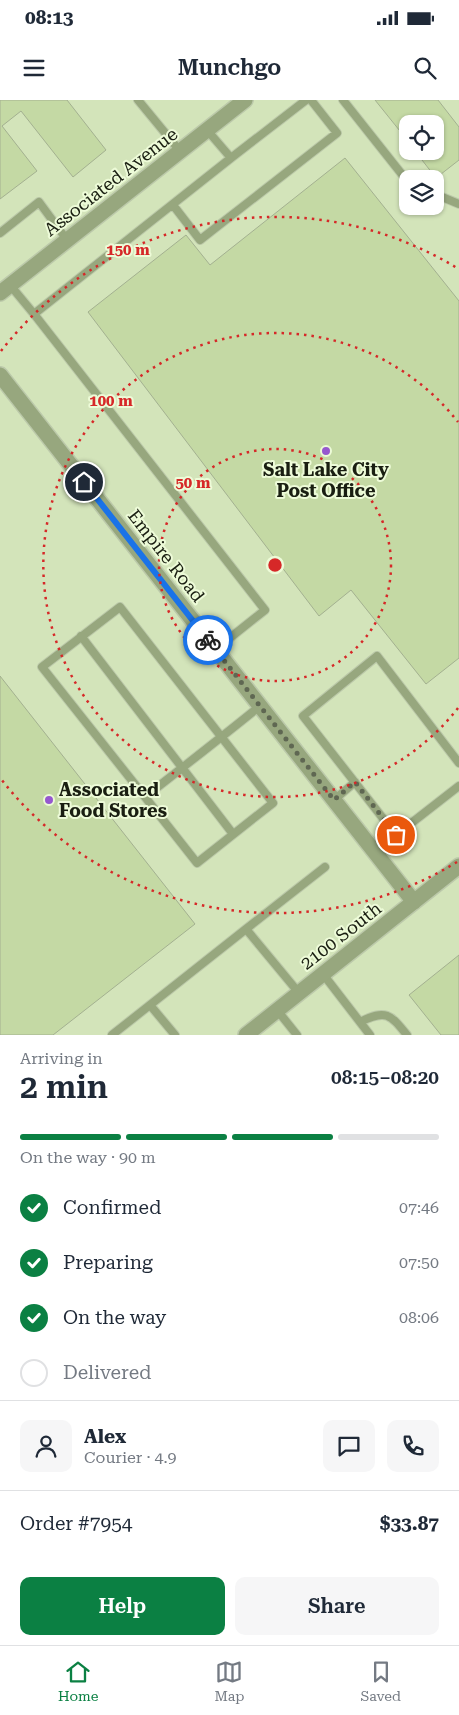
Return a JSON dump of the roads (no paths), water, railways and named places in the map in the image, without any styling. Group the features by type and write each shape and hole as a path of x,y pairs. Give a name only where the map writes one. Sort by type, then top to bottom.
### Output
{"street":[{"name":"Associated Avenue","path":"5,289 245,100"},
{"name":"Empire Road","path":"0,375 414,902"},
{"name":"2100 South","path":"246,1035 459,866"}],"lane":[{"path":"138,100 180,151"},
{"path":"34,314 306,100"},
{"path":"173,205 200,240 337,133 311,100"},
{"path":"343,100 399,171"},
{"path":"207,130 231,158"},
{"path":"444,198 459,204"},
{"path":"0,233 39,202 67,240"},
{"path":"5,289 34,314 265,610 216,649"},
{"path":"120,607 222,737 273,803 197,863 42,667 120,607"},
{"path":"80,636 233,834"},
{"path":"459,763 377,656 302,716 396,835 459,786"},
{"path":"145,797 260,706"},
{"path":"334,800 355,782"},
{"path":"112,1035 325,867"},
{"path":"246,929 299,993"},
{"path":"323,974 370,1035"},
{"path":"150,1005 175,1035"},
{"path":"277,1010 297,1035"},
{"path":"360,1022 381,1013 390,1015 408,1035"}],"place":[{"name":"Salt Lake City Post Office","path":"326,451"},
{"name":"Associated Food Stores","path":"49,800"}]}
